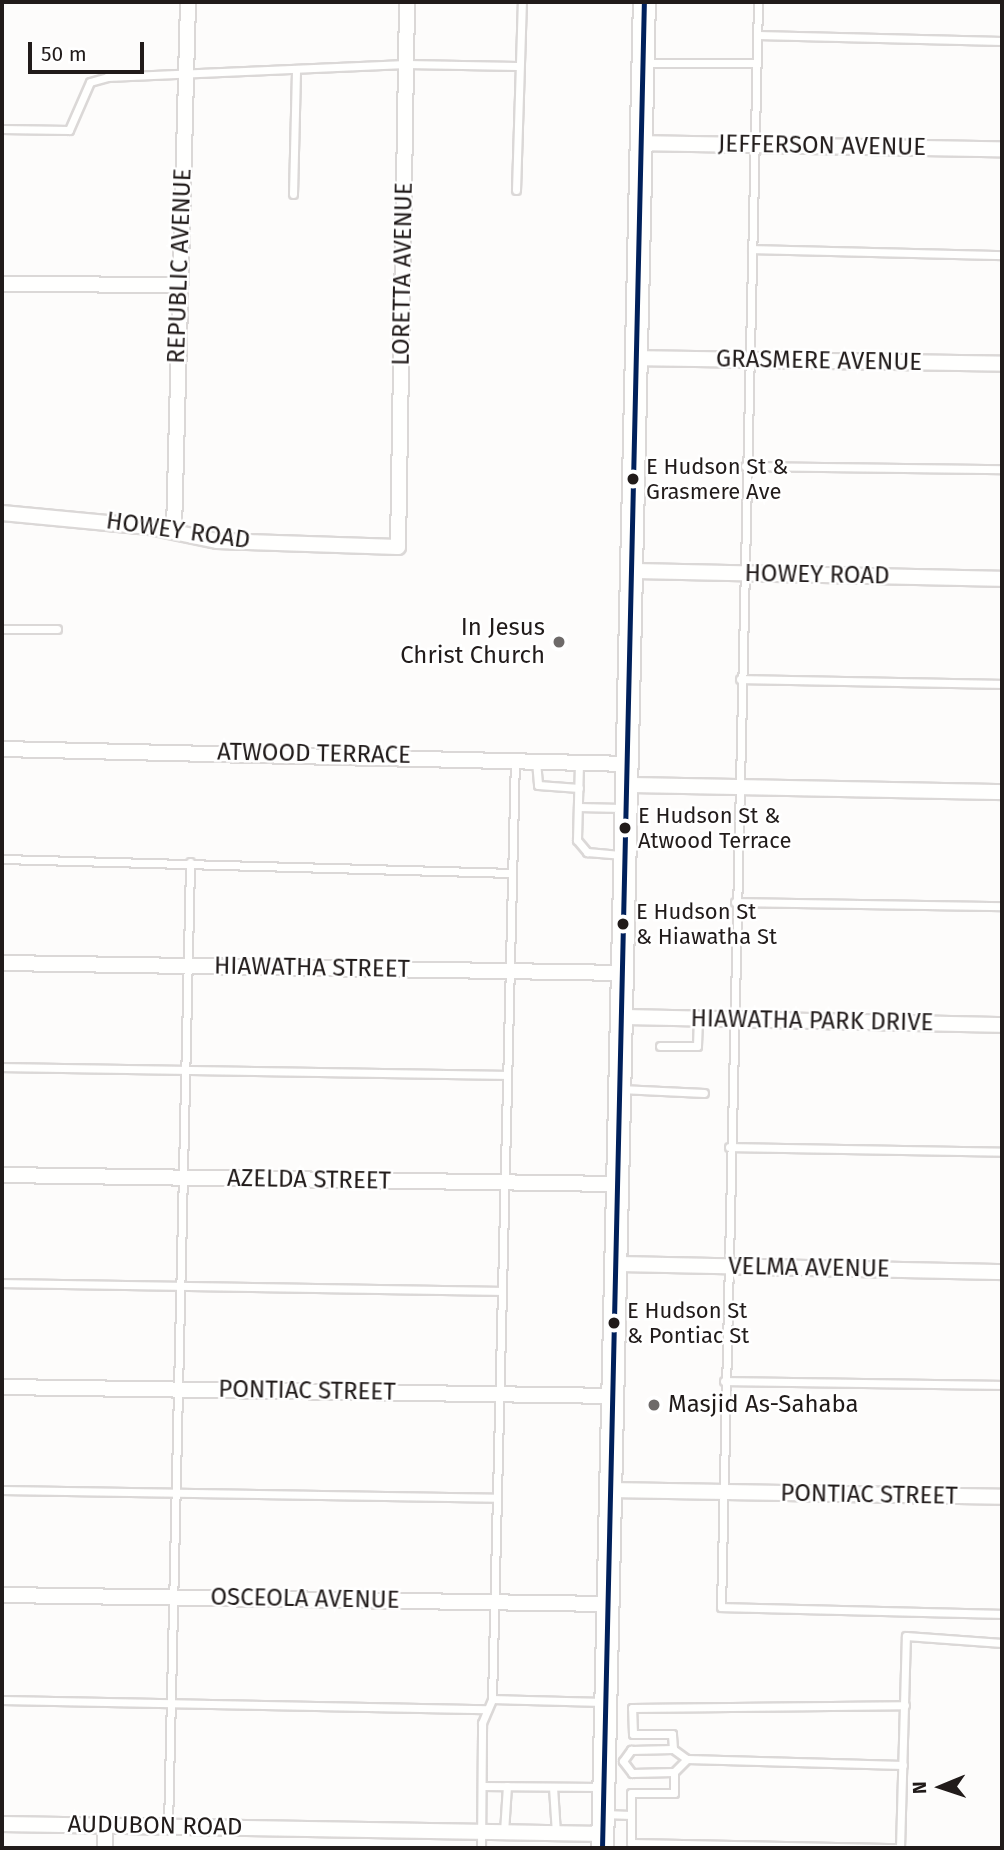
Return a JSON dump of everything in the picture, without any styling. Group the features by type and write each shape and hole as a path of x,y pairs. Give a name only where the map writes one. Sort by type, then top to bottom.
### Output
{"main road":[{"path":"603,1832 604,1787 614,1761 606,1702 644,2"}],"street":[{"name":"REPUBLIC AVENUE","path":"174,530 188,2"},
{"name":"LORETTA AVENUE","path":"398,547 407,2"},
{"name":"JEFFERSON AVENUE","path":"641,143 1002,149"},
{"path":"2,284 179,285"},
{"name":"GRASMERE AVENUE","path":"636,358 1002,364"},
{"name":"HOWEY ROAD","path":"2,513 174,530 217,541 398,547"},
{"name":"HOWEY ROAD","path":"631,571 1002,579"},
{"name":"ATWOOD TERRACE","path":"2,749 579,762 627,775 737,787 1002,792"},
{"name":"HIAWATHA STREET","path":"2,963 622,973"},
{"name":"HIAWATHA PARK DRIVE","path":"621,1017 1002,1025"},
{"name":"AZELDA STREET","path":"2,1175 617,1184"},
{"name":"VELMA AVENUE","path":"615,1264 1002,1272"},
{"name":"PONTIAC STREET","path":"2,1387 612,1396"},
{"name":"PONTIAC STREET","path":"610,1490 1002,1497"},
{"name":"OSCEOLA AVENUE","path":"2,1595 608,1604"},
{"name":"AUDUBON ROAD","path":"2,1824 603,1832"},
{"path":"104,1848 105,1825"}],"lane":[{"path":"516,190 517,66 522,2"},
{"path":"758,2 737,787 721,1607 1002,1614"},
{"path":"757,35 1002,41"},
{"path":"643,63 757,63"},
{"path":"2,129 69,130 90,82 107,77 296,71 406,64 517,66"},
{"path":"293,194 296,71"},
{"path":"751,248 1002,255"},
{"path":"745,466 1002,469"},
{"path":"2,629 57,629"},
{"path":"740,679 1002,684"},
{"path":"481,1848 486,1709 492,1699 495,1602 514,760"},
{"path":"536,761 538,785 579,788"},
{"path":"579,762 577,840 587,852 625,855"},
{"path":"578,807 626,808"},
{"path":"2,859 190,862 512,873"},
{"path":"168,1826 178,1494 190,862"},
{"path":"735,902 1002,906"},
{"path":"660,1046 697,1046 698,1019"},
{"path":"2,1068 507,1074"},
{"path":"619,1089 704,1093"},
{"path":"729,1147 1002,1152"},
{"path":"2,1283 502,1291"},
{"path":"724,1381 1002,1385"},
{"path":"2,1490 497,1498"},
{"path":"674,1772 674,1793 631,1793 631,1843 900,1848 906,1636 1002,1643"},
{"path":"492,1699 606,1702"},
{"path":"2,1700 486,1709"},
{"path":"673,1749 672,1734 633,1734 632,1708 905,1704"},
{"path":"687,1759 674,1772 632,1773 614,1761 631,1750 673,1749 687,1759 903,1765"},
{"path":"482,1786 604,1787"},
{"path":"504,1832 507,1786"},
{"path":"553,1787 556,1833"},
{"path":"603,1832 631,1815"}],"transit line":[{"path":"602,1848 644,2"}],"place":[{"name":"E Hudson St & Grasmere Ave","path":"633,479"},
{"name":"In Jesus Christ Church","path":"559,642"},
{"name":"E Hudson St & Atwood Terrace","path":"625,828"},
{"name":"E Hudson St & Hiawatha St","path":"623,924"},
{"name":"E Hudson St & Pontiac St","path":"614,1323"},
{"name":"Masjid As-Sahaba","path":"654,1405"}]}
